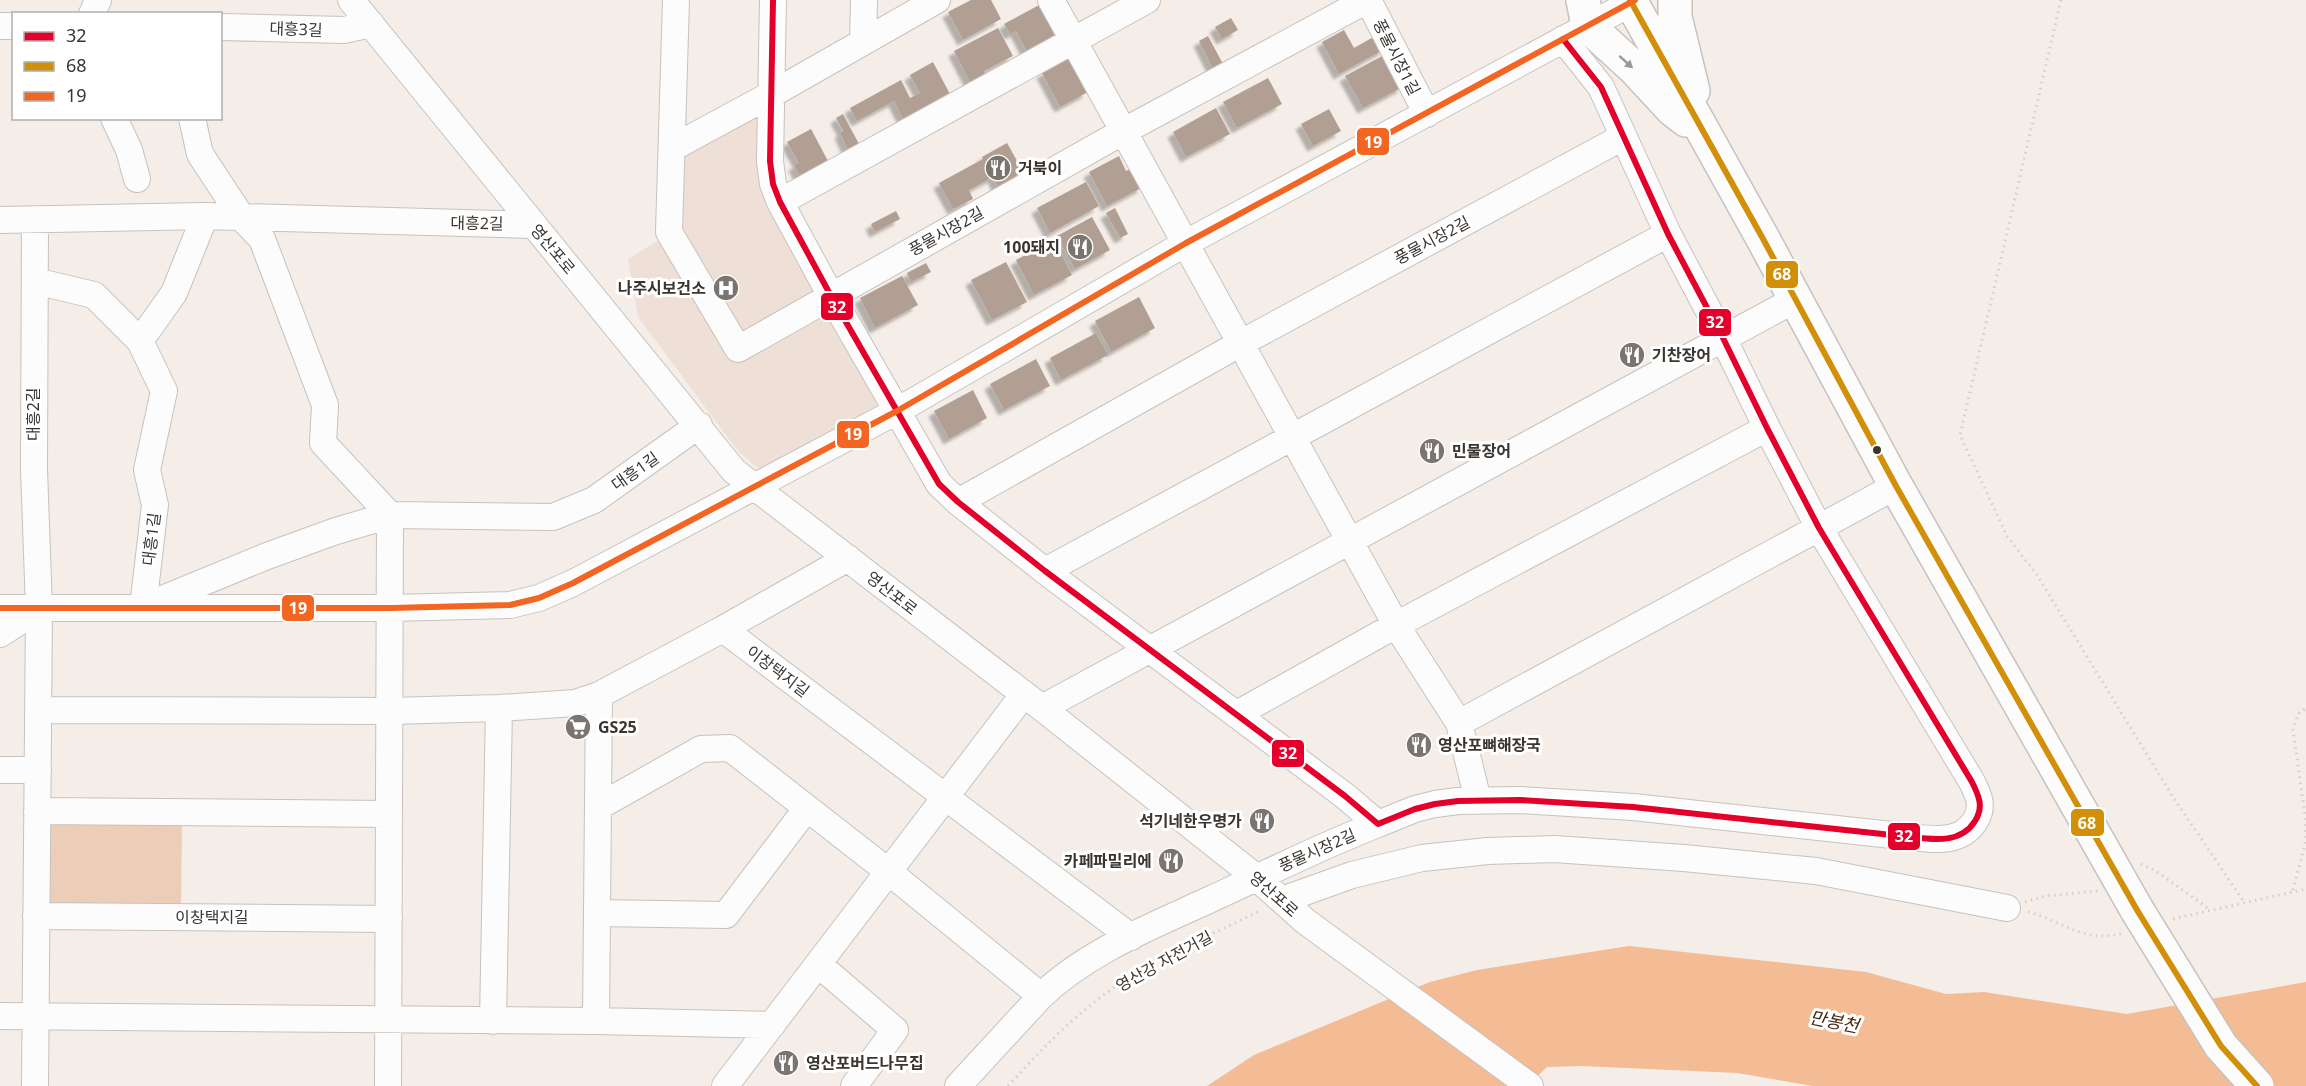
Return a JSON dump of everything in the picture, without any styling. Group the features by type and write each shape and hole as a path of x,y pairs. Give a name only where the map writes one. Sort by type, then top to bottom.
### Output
{"main road":[{"path":"1675,0 1675,17 1704,133"},
{"path":"1632,1 1896,486 2138,910 2221,1046 2257,1086"},
{"path":"1578,22 1634,68 1673,110 1704,133"}],"street":[{"name":"영산포로","path":"351,0 699,425 734,471 1034,701 1257,878 1305,921 1530,1086"},
{"path":"676,0 669,232 738,349 831,296"},
{"name":"풍물시장2길","path":"773,0 770,161 773,184 780,202 831,296 939,484 958,502 1045,571 1345,796 1378,824"},
{"path":"863,42 864,0"},
{"path":"672,148 937,0"},
{"path":"1051,0 1396,625 1458,723 1478,800"},
{"path":"780,202 1147,0"},
{"name":"풍물시장2길","path":"831,296 1124,131 1368,0"},
{"name":"풍물시장1길","path":"1368,0 1426,114"},
{"name":"풍물시장1길","path":"0,608 391,608 510,605 539,598 573,584 897,411 1186,243 1426,114 1578,22 1632,1"},
{"name":"풍물시장2길","path":"1257,878 1415,809 1458,801 1530,800 1633,807 1943,839 1959,836 1970,829 1978,816 1981,801 1972,782 1819,528 1668,234 1601,87 1578,22"},
{"name":"대흥3길","path":"222,27 344,30 371,24"},
{"path":"115,120 129,150 137,179"},
{"path":"192,120 200,154 242,218 262,239 325,405 323,443 390,515 388,1086"},
{"name":"풍물시장2길","path":"958,502 1241,343 1623,137"},
{"path":"140,341 174,292 205,216"},
{"name":"대흥2길","path":"0,220 205,216 533,225"},
{"name":"대흥2길","path":"35,220 34,469 39,609"},
{"path":"1045,571 1668,234"},
{"name":"대흥1길","path":"35,281 94,294 140,341 164,391 147,470 155,505 143,607 267,556 336,531 390,515 553,517 594,500 699,425"},
{"path":"725,1086 946,797 1034,701 1150,650 1796,299"},
{"path":"1237,714 1396,625 1767,428"},
{"path":"1458,723 1896,486"},
{"path":"39,710 390,711 574,703 599,695 723,629 848,558"},
{"path":"0,634 39,609"},
{"path":"35,1086 39,609"},
{"name":"이창택지길","path":"723,629 1131,937"},
{"path":"596,1021 599,695"},
{"path":"493,1021 499,708"},
{"path":"598,807 701,749 730,748 889,872 1041,996"},
{"path":"0,770 38,770"},
{"path":"597,913 726,915 807,808"},
{"path":"37,811 389,814"},
{"path":"1282,900 1352,875 1422,858 1488,851 1554,849 1684,858 1816,871 2007,908"},
{"path":"958,1086 1052,986 1087,962 1131,937 1257,878"},
{"name":"이창택지길","path":"36,916 389,919"},
{"path":"818,964 895,1030 854,1086"},
{"path":"0,1016 772,1024"}],"path":[{"path":"2061,0 1960,435 2007,536 2037,575 2173,797 2244,902"},
{"path":"2293,891 2306,840 2305,815 2293,730 2298,714 2306,708"},
{"path":"2103,849 2156,871 2209,909"},
{"name":"영산강 자전거길","path":"1008,1086 1050,1041 1081,1013 1123,981 1166,957 1282,900"}],"shaded area":[{"name":"나주시보건소","path":"745,117 761,120 762,165 880,394 879,406 761,471 738,451 638,317 628,259 679,228 678,153"},
{"path":"44,822 182,822 181,909 43,908"}],"water":[{"name":"만봉천","path":"1629,946 1866,972 1946,994 1984,992 2127,1014 2306,982 2306,1086 1813,1086 1737,1073 1583,1066 1547,1067 1527,1086 1207,1086 1254,1055 1430,982 1477,970"}],"building":[{"path":"971,0 991,0 1001,19 963,40 948,12"},
{"path":"1041,4 1060,39 1029,56 1016,31 1010,34 1004,24"},
{"path":"1231,18 1238,30 1222,39 1215,27"},
{"path":"998,28 1013,56 984,71 987,77 972,86 954,51"},
{"path":"1344,30 1354,48 1377,35 1385,49 1339,74 1322,42"},
{"path":"1208,36 1223,64 1213,69 1199,41"},
{"path":"1386,54 1403,87 1363,108 1345,76"},
{"path":"1070,58 1088,92 1060,107 1042,73"},
{"path":"933,62 951,96 904,121 894,101 857,121 850,108 901,80 910,98 920,93 910,75"},
{"path":"1268,78 1282,104 1237,128 1223,102"},
{"path":"1216,108 1230,134 1186,157 1173,132"},
{"path":"1329,109 1341,131 1313,146 1301,124"},
{"path":"843,114 860,146 849,152 840,133 843,131 836,118"},
{"path":"811,129 828,161 800,177 794,165 799,163 787,142"},
{"path":"1007,143 1024,173 998,187 993,177 969,190 973,199 953,209 939,183"},
{"path":"1119,156 1126,171 1133,168 1143,187 1107,206 1089,172"},
{"path":"1086,182 1099,206 1050,233 1037,208"},
{"path":"1115,208 1128,234 1120,238 1106,213"},
{"path":"896,211 900,219 875,232 871,224"},
{"path":"1092,217 1110,250 1075,269 1057,236"},
{"path":"1054,240 1072,275 1034,295 1016,260"},
{"path":"1006,262 1027,302 992,320 971,280"},
{"path":"926,263 931,272 911,282 907,273"},
{"path":"902,276 918,305 875,328 860,298"},
{"path":"1139,297 1155,328 1111,352 1095,321"},
{"path":"1096,333 1108,355 1061,380 1050,358"},
{"path":"1036,359 1050,386 1004,410 990,384"},
{"path":"973,390 987,418 949,439 934,411"}],"transit line":[{"name":"32","path":"773,0 770,161 773,184 780,202 831,296 939,484 958,502 1045,571 1345,796 1378,824 1415,809 1435,804 1458,801 1520,800 1633,807 1931,839 1960,835 1978,816 1980,806 1972,782 1819,528 1668,234 1601,87 1563,39"},
{"name":"68","path":"1630,0 1762,237 1896,486 2137,910 2221,1046 2257,1086"},
{"name":"19","path":"0,608 391,608 510,605 539,598 573,583 897,411 1186,243 1635,0"}],"place":[{"name":"거북이","path":"998,168"},
{"name":"100돼지","path":"1080,247"},
{"name":"나주시보건소","path":"726,288"},
{"name":"기찬장어","path":"1632,355"},
{"name":"민물장어","path":"1432,451"},
{"name":"GS25","path":"578,727"},
{"name":"영산포뼈해장국","path":"1419,745"},
{"name":"석기네한우명가","path":"1262,821"},
{"name":"카페파밀리에","path":"1171,861"},
{"name":"영산포버드나무집","path":"786,1063"}]}
